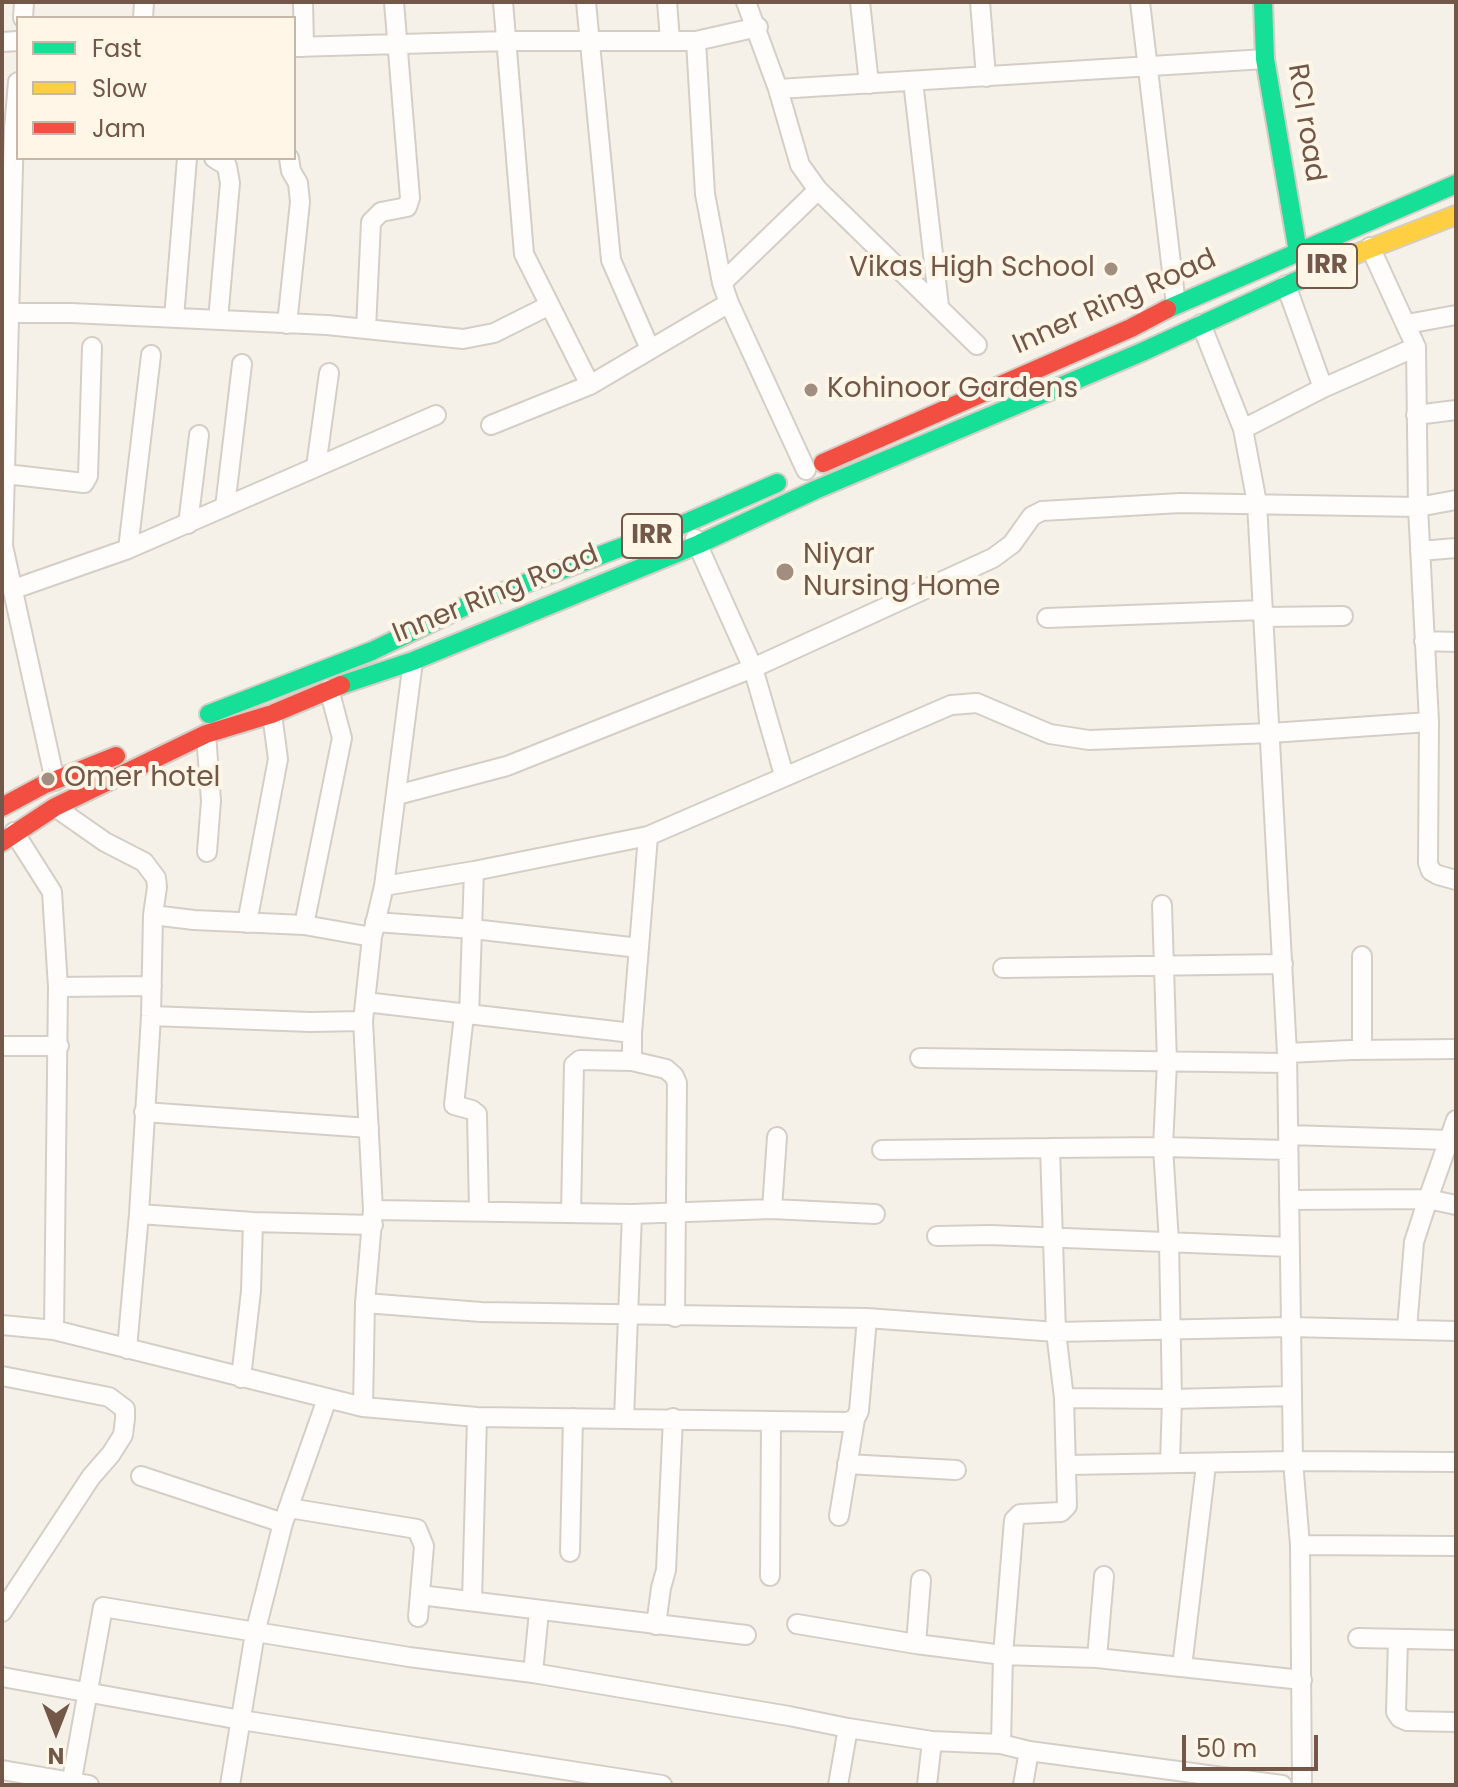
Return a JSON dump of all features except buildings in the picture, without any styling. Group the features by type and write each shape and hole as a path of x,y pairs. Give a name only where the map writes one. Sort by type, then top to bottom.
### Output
{"main road":[{"name":"RCI road","path":"1263,2 1265,59 1298,252"},
{"name":"Inner Ring Road","path":"2,807 283,683 372,651 468,605 686,523 1456,184"},
{"name":"Inner Ring Road","path":"8,837 55,807 206,734 272,714 329,689 413,661 699,544 792,500 1142,352 1370,247 1456,215"}],"street":[{"path":"303,2 299,47 507,41 696,41 758,27"},
{"path":"366,329 371,222 381,212 407,207 410,198 394,2"},
{"path":"503,2 524,254 590,385"},
{"path":"586,2 611,260 650,349"},
{"path":"667,2 670,40"},
{"path":"746,2 758,27 800,165 818,190 977,345"},
{"path":"860,2 869,84"},
{"path":"980,2 986,77"},
{"path":"1140,2 1176,305"},
{"path":"696,41 705,194 722,283 806,470"},
{"path":"778,89 1265,59"},
{"path":"913,81 939,306"},
{"path":"16,96 7,218 3,546 55,781"},
{"path":"174,318 187,160"},
{"path":"217,160 227,166 230,173 218,320"},
{"path":"287,324 300,202 298,183 289,160"},
{"path":"722,283 818,190"},
{"path":"1370,247 1416,347 1418,507 1429,722 1428,863 1431,871 1456,880"},
{"path":"1286,285 1323,388"},
{"path":"491,425 590,385 729,303"},
{"path":"6,313 218,320 366,329 428,337 478,337 511,326 548,306"},
{"path":"1407,324 1456,315"},
{"path":"1201,324 1243,429 1257,503 1287,1058 1293,1461 1300,1545 1302,1785"},
{"path":"6,474 84,483 88,476 92,347"},
{"path":"1243,429 1323,388 1416,347"},
{"path":"128,549 151,355"},
{"path":"225,507 242,364"},
{"path":"316,467 329,373"},
{"path":"1416,415 1456,410"},
{"path":"14,589 128,549 436,415"},
{"path":"188,524 199,435"},
{"path":"397,795 507,766 753,668 993,558 1012,544 1023,525 1042,511 1180,503 1418,507 1456,500"},
{"path":"686,523 699,544 753,668 784,775"},
{"path":"1420,551 1456,548"},
{"path":"1047,618 1264,613 1343,616"},
{"path":"1424,641 1456,642"},
{"path":"363,1407 365,1303 373,1218 363,1021 373,930 384,886 413,661"},
{"path":"304,925 342,738 329,689"},
{"path":"384,886 648,836 951,705 977,703 1050,734 1089,740 1271,733 1429,722"},
{"path":"247,923 278,759 272,714"},
{"path":"206,734 211,801 207,852"},
{"path":"55,807 105,842 144,862 156,878 139,1214 127,1349"},
{"path":"632,1061 648,836"},
{"path":"8,837 52,892 59,1046 54,1330"},
{"path":"474,871 466,1015 454,1105 477,1114 479,1210"},
{"path":"1162,905 1167,1062 1163,1147 1169,1242 1172,1399 1170,1462"},
{"path":"153,915 373,930 473,929 639,948"},
{"path":"1362,956 1362,1050"},
{"path":"1003,968 1283,964"},
{"path":"58,987 152,986"},
{"path":"365,1002 632,1033"},
{"path":"151,1016 363,1021"},
{"path":"2,1046 59,1046"},
{"path":"920,1058 1167,1062 1287,1058 1362,1050 1456,1049"},
{"path":"571,1213 574,1065 580,1060 632,1061 666,1069 677,1083 675,1317"},
{"path":"144,1112 369,1128"},
{"path":"1407,1329 1414,1242 1456,1120"},
{"path":"772,1209 777,1137"},
{"path":"882,1150 1450,1140"},
{"path":"1001,1744 1003,1655 1014,1520 1020,1514 1065,1510 1067,1506 1068,1465 1056,1332 1050,1148"},
{"path":"1437,1170 1456,1175"},
{"path":"1289,1200 1428,1199 1456,1205"},
{"path":"139,1214 253,1222 479,1210 632,1214 772,1209 875,1214"},
{"path":"624,1419 632,1214"},
{"path":"241,1378 251,1291 253,1222"},
{"path":"937,1236 1054,1237 1290,1247"},
{"path":"365,1303 481,1312 867,1318 1056,1332 1290,1327 1456,1331"},
{"path":"839,1516 855,1419 859,1411 867,1318"},
{"path":"2,1325 54,1330 363,1407 477,1417 673,1418 771,1423 847,1422 855,1419"},
{"path":"2,1376 109,1397 125,1409 125,1419 123,1435 111,1454 91,1477 2,1612"},
{"path":"1064,1398 1292,1396"},
{"path":"230,1785 255,1633 286,1516 327,1399"},
{"path":"472,1601 477,1417"},
{"path":"570,1552 573,1418"},
{"path":"656,1625 666,1570 673,1418"},
{"path":"770,1576 771,1423"},
{"path":"1068,1465 1456,1462"},
{"path":"847,1464 956,1470"},
{"path":"1182,1667 1206,1465"},
{"path":"141,1476 286,1516 417,1529 424,1546 418,1617"},
{"path":"1300,1545 1456,1546"},
{"path":"1097,1658 1104,1576"},
{"path":"916,1644 921,1580"},
{"path":"420,1595 746,1635"},
{"path":"2,1770 77,1784 86,1692 103,1607 255,1633 533,1673 932,1741 1001,1744 1029,1751 1282,1785"},
{"path":"533,1673 539,1611"},
{"path":"797,1624 1003,1655 1097,1658 1302,1680"},
{"path":"1358,1638 1456,1640"},
{"path":"1398,1639 1396,1712 1400,1718 1407,1721 1456,1722"},
{"path":"2,1677 584,1779 662,1785"},
{"path":"838,1785 848,1728"},
{"path":"927,1785 932,1741"},
{"path":"1023,1785 1029,1751"}],"traffic: fast":[{"path":"1263,2 1265,59 1298,252"},
{"path":"1167,309 1456,184"},
{"path":"341,685 413,661 699,544 815,490 1142,352 1351,256"},
{"path":"209,714 372,651 468,605 686,523 777,483"}],"traffic: slow":[{"path":"1351,256 1456,215"}],"traffic: jam":[{"path":"823,463 1131,328 1167,309"},
{"path":"2,842 55,807 206,734 272,714 341,685"},
{"path":"2,807 43,785 116,756"}],"place":[{"name":"Vikas High School","path":"1111,269"},
{"name":"Kohinoor Gardens","path":"811,390"},
{"name":"Niyar Nursing Home","path":"785,572"},
{"name":"Omer hotel","path":"48,779"}]}
